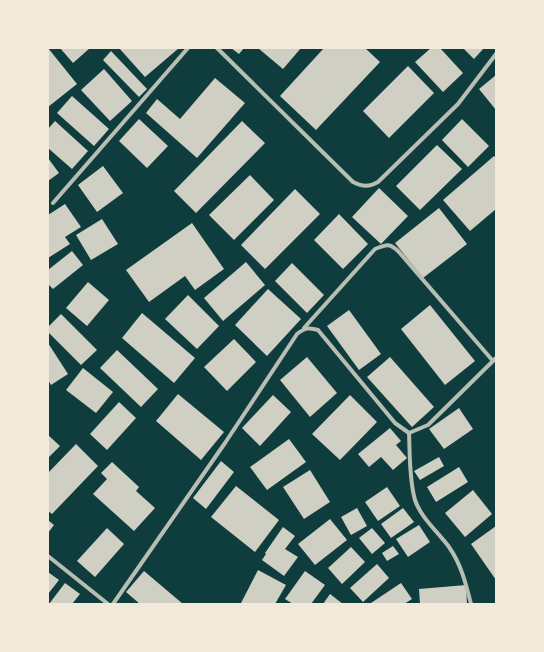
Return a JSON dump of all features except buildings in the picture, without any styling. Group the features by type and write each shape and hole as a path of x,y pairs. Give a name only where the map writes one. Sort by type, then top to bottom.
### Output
{"street":[{"path":"53,203 188,48"},
{"path":"217,48 353,182 361,186 371,186 378,182 458,104 496,54"},
{"path":"113,604 225,443 297,334 375,249 385,245 393,246 404,257 494,359 428,425 409,432"},
{"path":"304,328 311,327 318,330 395,423 409,432"},
{"path":"409,432 415,500 420,512 456,558 462,572 471,604"},
{"path":"48,556 108,604"}]}
